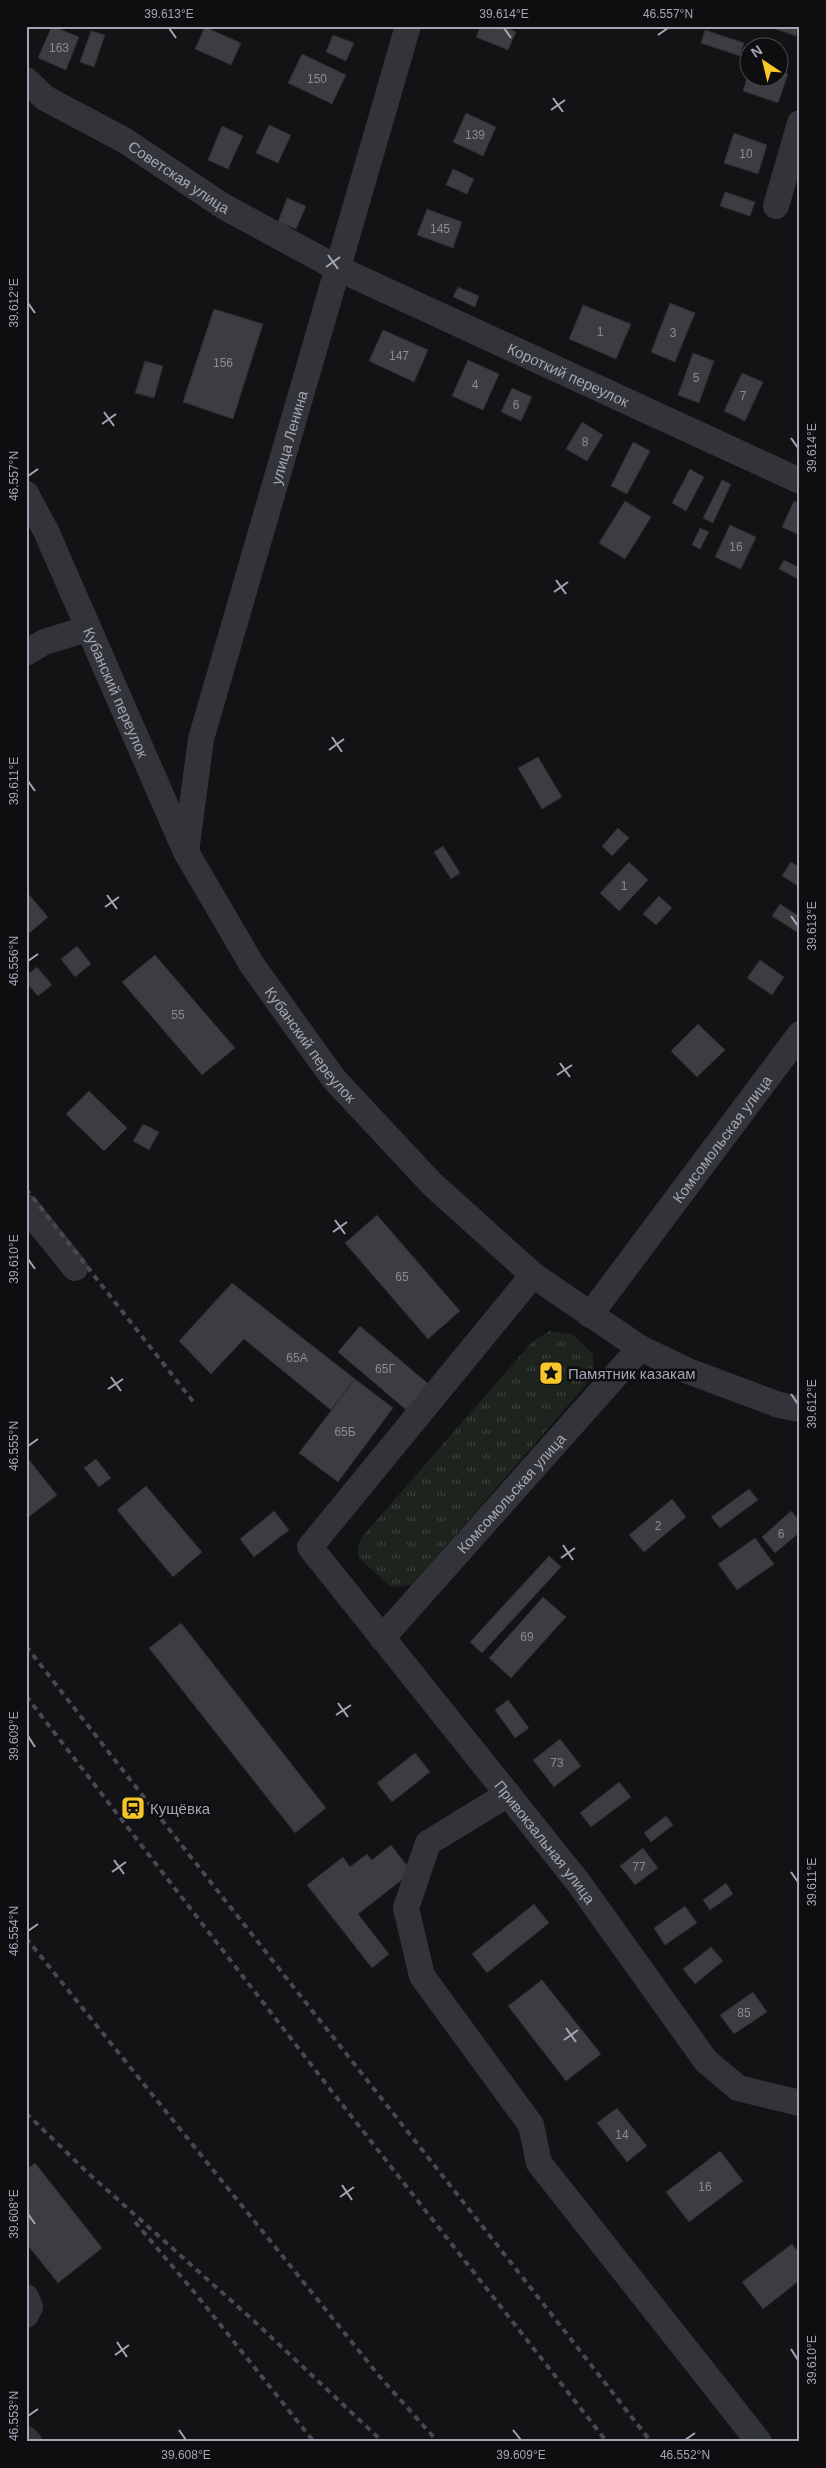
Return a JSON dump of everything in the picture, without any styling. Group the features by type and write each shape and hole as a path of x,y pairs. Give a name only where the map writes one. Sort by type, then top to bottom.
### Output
{"street":[{"name":"улица Ленина","path":"186,852 201,739 408,26"},
{"name":"Советская улица","path":"26,80 45,98 124,140 223,206 337,268"},
{"path":"776,206 800,123"},
{"name":"Короткий переулок","path":"337,268 800,481"},
{"name":"Кубанский переулок","path":"26,494 46,531 87,629 186,852 252,965 334,1079 432,1184 534,1275 590,1315 640,1348 688,1372 779,1405 800,1409"},
{"path":"26,653 44,642 87,629"},
{"name":"Комсомольская улица","path":"590,1315 800,1034"},
{"path":"26,1208 75,1268"},
{"name":"Привокзальная улица","path":"534,1275 310,1547 578,1882 706,2060 738,2088 800,2103"},
{"name":"Комсомольская улица","path":"382,1638 640,1348"},
{"path":"508,1794 428,1843 406,1908 422,1976 531,2125 539,2163 759,2442"},
{"path":"26,2297 30,2306 26,2315"}],"green space":[{"path":"550,1331 572,1334 593,1354 594,1369 590,1380 412,1585 391,1587 358,1557 358,1546 362,1537 533,1341"}],"building":[{"path":"52,26 79,37 66,70 38,58"},
{"path":"481,26 502,26 516,32 508,50 476,37"},
{"path":"767,26 799,26 796,36"},
{"path":"205,27 241,43 231,65 195,49"},
{"path":"705,30 738,41 738,55 701,43"},
{"path":"91,31 105,35 94,67 80,62"},
{"path":"333,35 354,43 346,61 326,52"},
{"path":"302,54 346,75 332,104 288,83"},
{"path":"744,88 783,88 778,103 743,91"},
{"path":"466,113 496,127 483,156 453,142"},
{"path":"269,125 291,135 278,163 256,153"},
{"path":"222,126 243,136 228,169 208,160"},
{"path":"734,133 767,145 758,174 724,163"},
{"path":"453,169 474,179 467,194 446,185"},
{"path":"725,192 755,202 750,216 720,206"},
{"path":"287,198 306,206 296,229 278,222"},
{"path":"427,209 462,222 453,248 417,235"},
{"path":"458,287 479,296 475,307 453,297"},
{"path":"670,303 695,313 675,362 651,352"},
{"path":"583,305 631,324 616,359 569,339"},
{"path":"214,309 263,324 233,419 183,402"},
{"path":"383,330 428,350 414,382 369,361"},
{"path":"693,353 714,361 699,403 678,395"},
{"path":"468,360 499,374 483,410 452,396"},
{"path":"145,361 163,366 154,398 135,393"},
{"path":"742,373 763,382 745,421 724,411"},
{"path":"512,388 532,397 521,421 501,412"},
{"path":"582,422 603,435 587,461 566,449"},
{"path":"633,442 650,451 627,494 611,486"},
{"path":"690,469 704,477 686,511 672,503"},
{"path":"722,480 731,484 713,523 703,518"},
{"path":"625,501 651,517 625,559 599,543"},
{"path":"794,501 800,504 800,528 797,534 782,527"},
{"path":"730,525 756,537 741,569 715,557"},
{"path":"700,528 709,532 700,549 692,545"},
{"path":"784,560 800,568 800,580 779,569"},
{"path":"538,757 562,797 542,809 518,768"},
{"path":"618,828 629,838 612,856 602,846"},
{"path":"443,846 460,873 451,879 434,852"},
{"path":"629,862 648,880 619,911 600,893"},
{"path":"791,862 800,868 800,887 782,876"},
{"path":"26,891 48,917 26,936"},
{"path":"659,896 672,908 656,925 643,914"},
{"path":"780,904 800,917 800,934 772,916"},
{"path":"77,946 91,964 75,977 61,959"},
{"path":"155,955 235,1048 202,1075 122,982"},
{"path":"760,960 784,977 772,995 747,978"},
{"path":"37,967 52,985 38,996 26,982 26,976"},
{"path":"698,1024 725,1050 697,1077 671,1051"},
{"path":"89,1091 127,1128 104,1151 66,1114"},
{"path":"143,1124 159,1132 149,1150 133,1141"},
{"path":"377,1215 460,1311 428,1339 345,1243"},
{"path":"232,1283 355,1379 331,1410 244,1339 211,1374 179,1341"},
{"path":"360,1326 432,1387 410,1413 338,1352"},
{"path":"355,1379 393,1408 338,1482 299,1453"},
{"path":"96,1459 111,1478 99,1487 84,1468"},
{"path":"29,1460 57,1495 26,1519 26,1462"},
{"path":"146,1486 202,1552 173,1577 117,1510"},
{"path":"749,1489 758,1500 720,1528 711,1517"},
{"path":"672,1499 686,1517 644,1552 629,1535"},
{"path":"274,1511 289,1530 254,1557 240,1539"},
{"path":"791,1511 800,1521 800,1532 775,1553 762,1537"},
{"path":"755,1538 774,1564 737,1590 718,1564"},
{"path":"549,1556 561,1567 482,1653 470,1642"},
{"path":"543,1597 566,1617 511,1678 489,1658"},
{"path":"181,1623 326,1808 295,1833 149,1648"},
{"path":"508,1700 529,1728 515,1738 495,1710"},
{"path":"560,1739 581,1766 554,1787 533,1760"},
{"path":"415,1753 430,1772 392,1802 377,1783"},
{"path":"619,1782 631,1797 591,1827 580,1813"},
{"path":"666,1816 673,1825 651,1842 644,1833"},
{"path":"391,1845 412,1872 358,1914 389,1954 372,1968 307,1885 343,1857 350,1867 367,1854 372,1860"},
{"path":"643,1848 658,1868 635,1885 620,1866"},
{"path":"726,1883 733,1894 710,1910 703,1900"},
{"path":"534,1904 549,1923 487,1973 472,1954"},
{"path":"685,1906 697,1923 665,1945 654,1928"},
{"path":"711,1947 723,1961 695,1984 683,1969"},
{"path":"542,1980 601,2054 566,2081 508,2006"},
{"path":"753,1992 767,2012 734,2034 720,2015"},
{"path":"617,2108 647,2146 627,2162 597,2123"},
{"path":"720,2151 743,2181 689,2222 666,2192"},
{"path":"35,2163 102,2248 58,2283 26,2243 26,2170"},
{"path":"792,2244 800,2254 800,2280 763,2309 742,2282"}],"railway":[{"path":"26,1189 195,1404"},
{"path":"26,1646 651,2442"},
{"path":"26,1696 330,2089 607,2442"},
{"path":"26,1938 380,2377 438,2442"},
{"path":"26,2113 88,2173 254,2321 383,2442"},
{"path":"135,2222 195,2293 314,2442"}],"place":[{"name":"Памятник казакам","path":"551,1373"},
{"name":"Кущёвка","path":"133,1808"}]}
